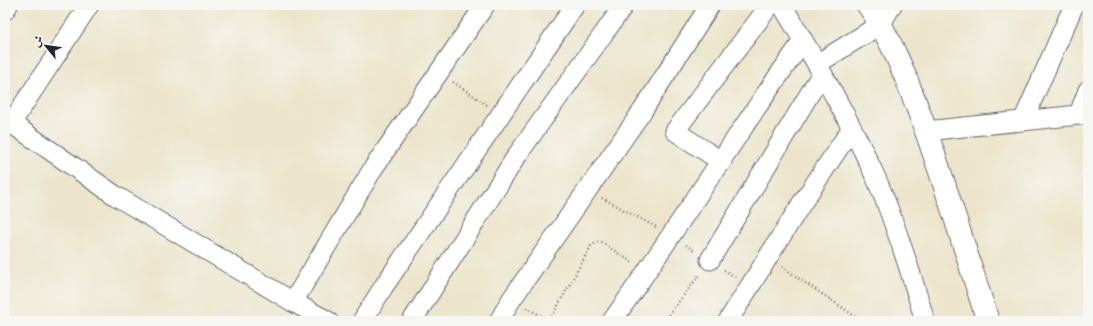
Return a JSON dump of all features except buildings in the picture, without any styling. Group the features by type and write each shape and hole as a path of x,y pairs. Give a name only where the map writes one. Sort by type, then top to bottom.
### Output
{"main road":[{"path":"868,5 881,24 899,59 926,132 988,321"}],"street":[{"path":"5,10 8,5"},
{"path":"89,5 8,121 116,196 292,302 328,321"},
{"path":"292,302 374,167 440,73 485,5"},
{"path":"362,321 388,280 575,5"},
{"path":"412,321 518,154 624,5"},
{"path":"499,321 511,300 643,110 710,5"},
{"path":"722,162 675,131 770,5"},
{"path":"782,5 820,68 852,128 886,203 908,261 925,321"},
{"path":"710,260 820,68 881,24 892,5"},
{"path":"1023,121 1074,5"},
{"path":"612,321 672,236 778,75 803,41"},
{"path":"926,132 1083,114 1088,90"},
{"path":"728,321 852,128"}],"path":[{"path":"440,73 500,114"},
{"path":"587,190 672,236 750,288"},
{"path":"511,300 551,320 591,246 597,242 601,242 647,272"},
{"path":"768,258 862,321"},
{"path":"664,321 710,260"}]}
